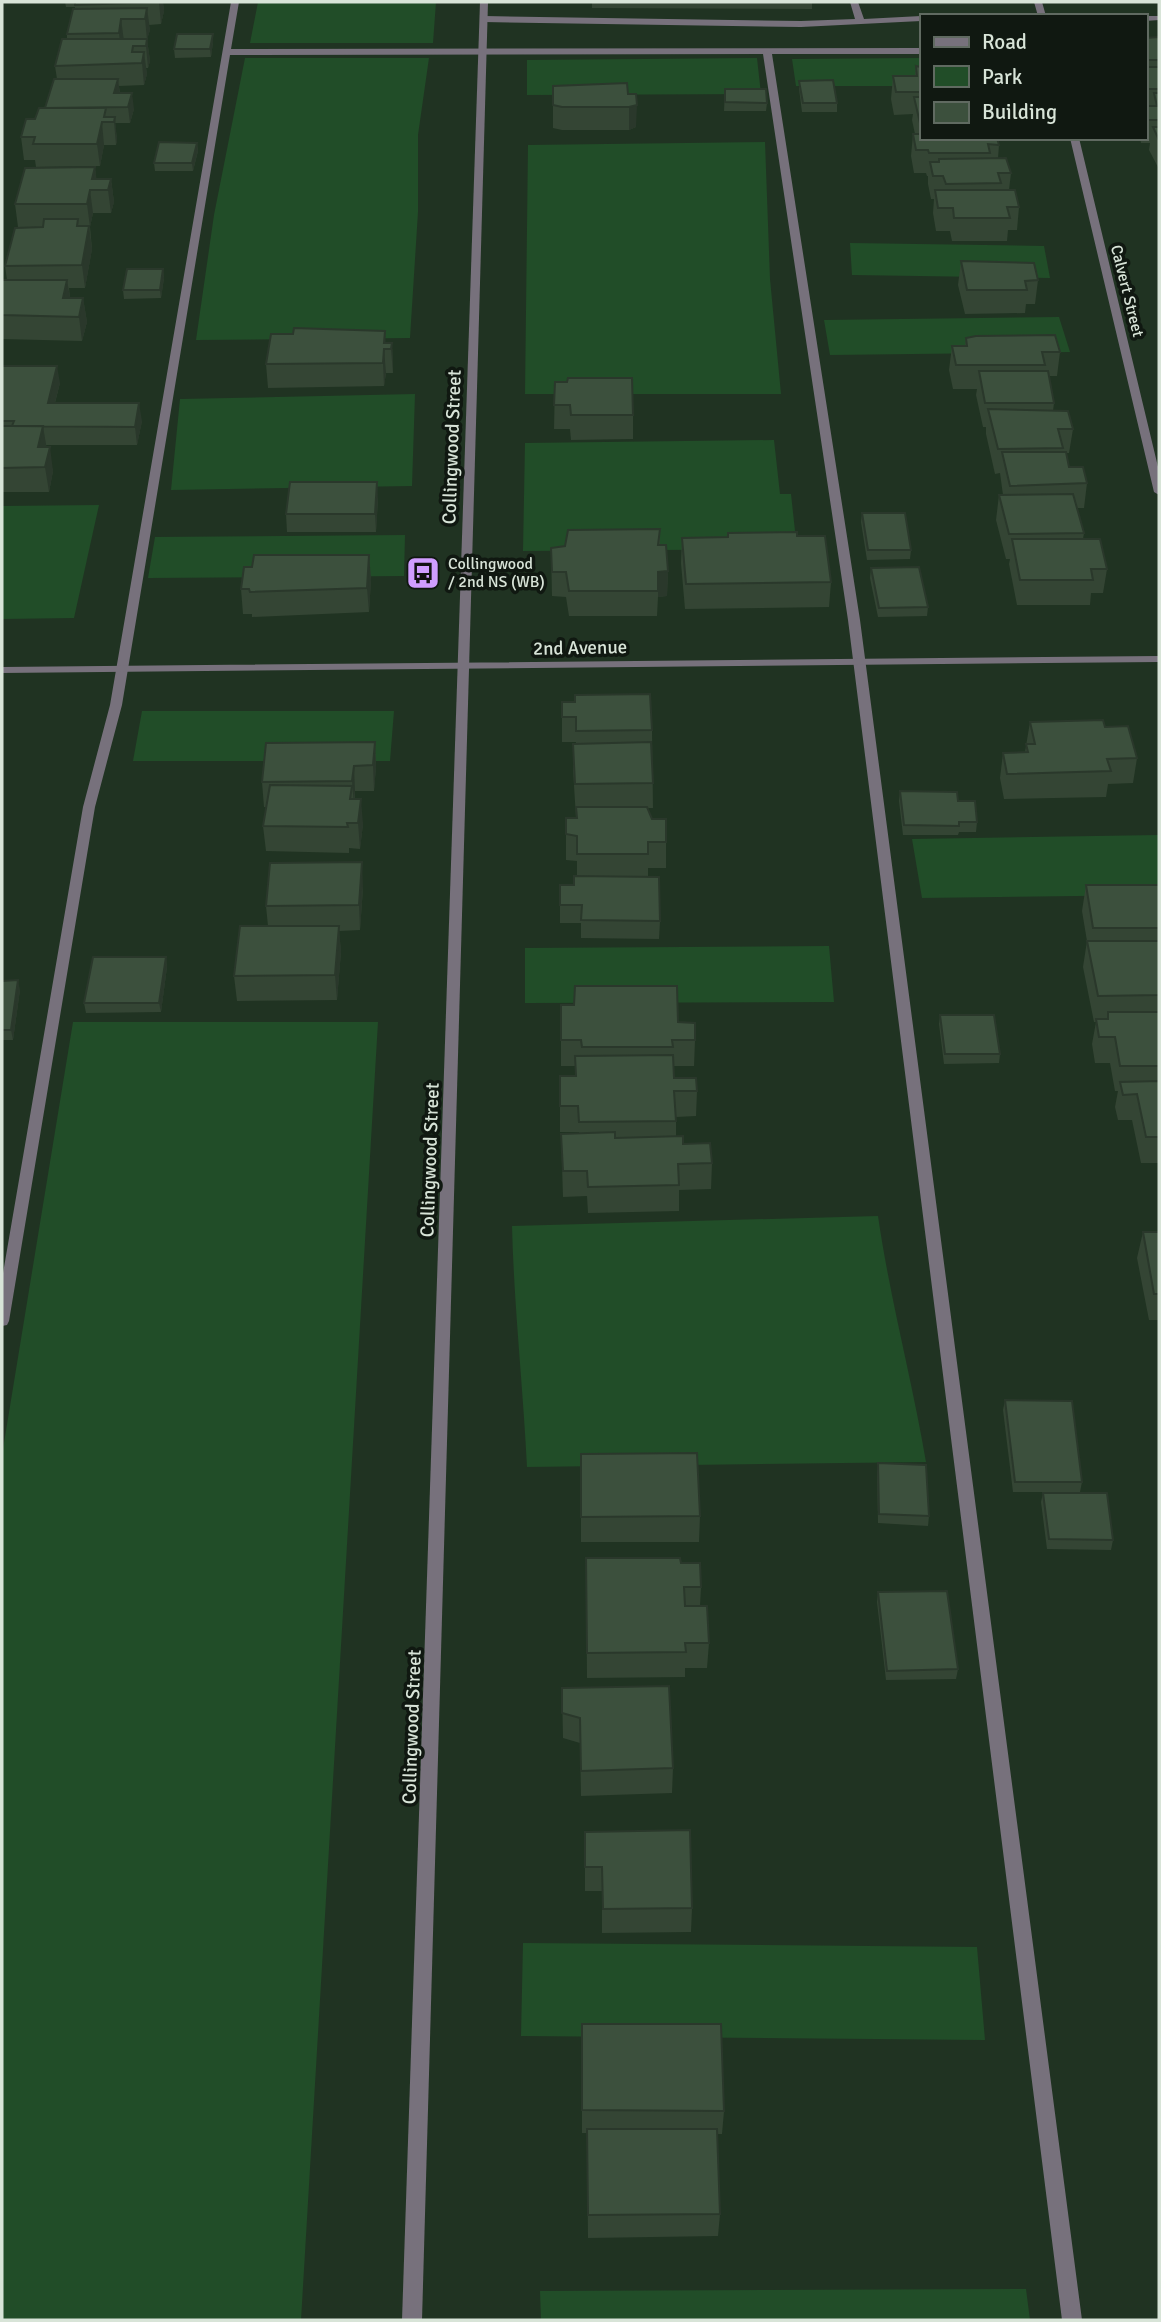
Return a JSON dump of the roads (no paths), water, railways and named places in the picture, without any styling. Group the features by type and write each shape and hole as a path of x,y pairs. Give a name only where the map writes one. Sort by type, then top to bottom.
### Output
{"street":[{"path":"2,1321 89,807 116,705 235,2"},
{"name":"Collingwood Street","path":"412,2320 484,2"},
{"path":"854,2 860,21"},
{"path":"484,19 801,24 920,19"},
{"path":"767,51 859,663 1072,2320"},
{"path":"227,52 920,51"},
{"name":"Calvert Street","path":"1074,140 1159,492"},
{"name":"2nd Avenue","path":"2,670 1159,659"}],"place":[{"name":"Collingwood / 2nd NS (WB)","path":"423,573"}]}
